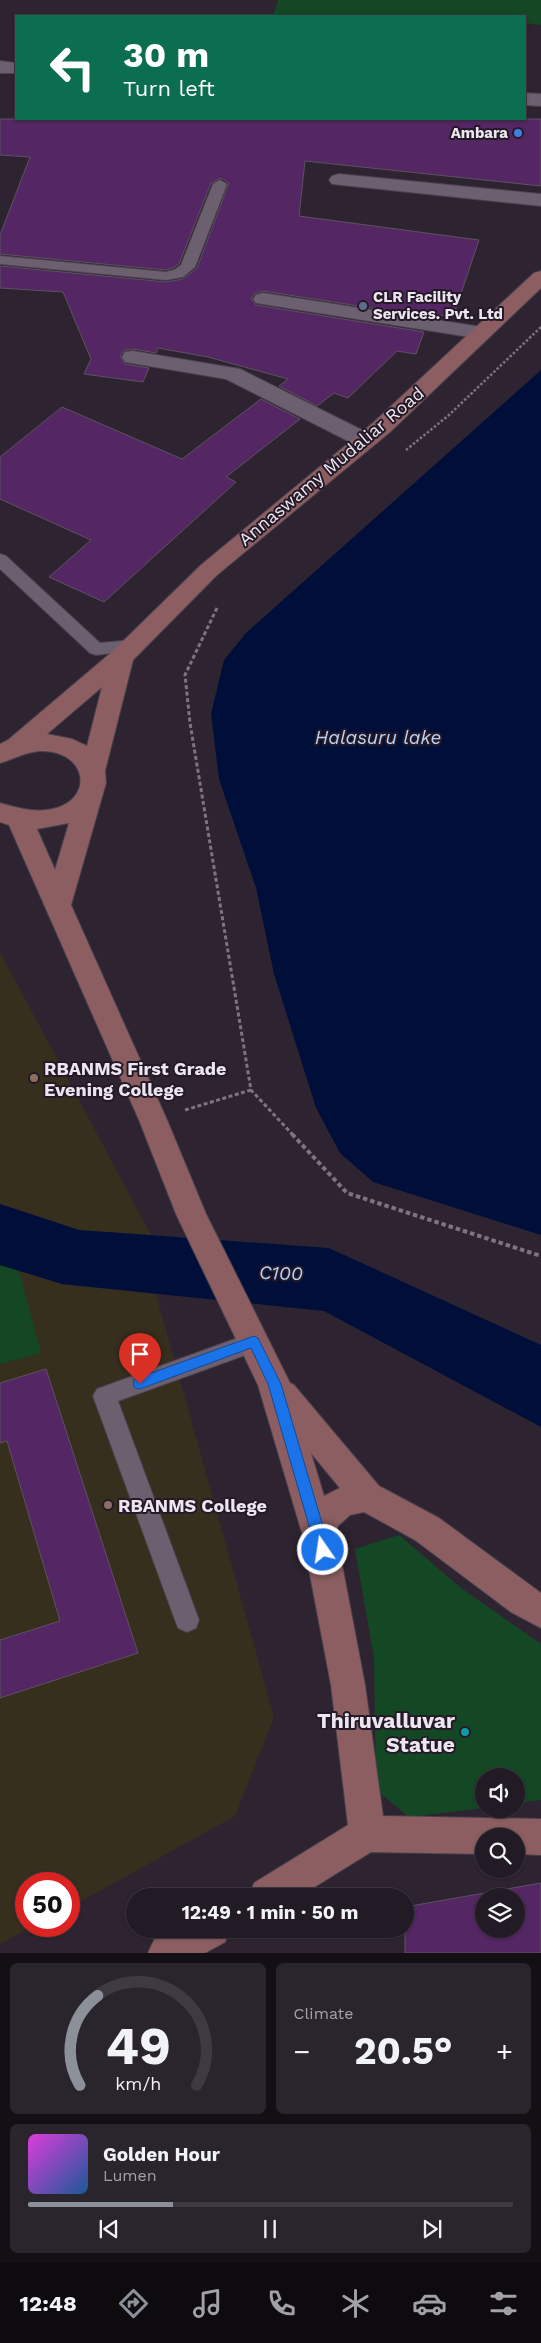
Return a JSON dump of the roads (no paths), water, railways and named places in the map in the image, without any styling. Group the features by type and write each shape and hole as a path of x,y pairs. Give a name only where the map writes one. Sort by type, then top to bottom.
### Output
{"street":[{"path":"0,67 15,68"},
{"path":"526,99 541,100"},
{"path":"339,180 541,200"},
{"name":"Annaswamy Mudaliar Road","path":"9,750 127,651 209,570 382,427 541,278"},
{"path":"263,299 482,333"},
{"path":"133,357 232,374 364,440"},
{"path":"59,903 127,651"},
{"path":"7,817 37,821 54,819 82,804 91,782 87,761 78,752 65,746 50,742 9,750"},
{"path":"7,817 59,903 153,1120 191,1214 274,1384 319,1533 348,1685 367,1834"},
{"path":"274,1384 367,1497 427,1529 523,1601 541,1612"},
{"path":"319,1533 326,1516 338,1504 351,1499 367,1497"},
{"path":"280,1888 367,1834 475,1836"},
{"path":"525,1836 541,1837"},
{"path":"167,1953 195,1938"}],"lane":[{"path":"0,260 166,276 178,274 188,267 220,184"},
{"path":"0,560 96,649 127,651"},
{"path":"187,1620 106,1396 250,1335"}],"water":[{"name":"Halasuru lake","path":"541,370 541,1235 373,1182 340,1153 316,1108 274,974 256,888 219,779 211,714 224,660 246,633"},
{"name":"C100","path":"0,1204 79,1230 329,1248 541,1345 541,1427 324,1311 62,1284 0,1265"}],"place":[{"name":"Ambara","path":"518,133"},
{"name":"CLR Facility Services. Pvt. Ltd","path":"363,306"},
{"name":"RBANMS First Grade Evening College","path":"34,1078"},
{"name":"RBANMS College","path":"108,1505"},
{"name":"Thiruvalluvar Statue","path":"465,1732"}]}
